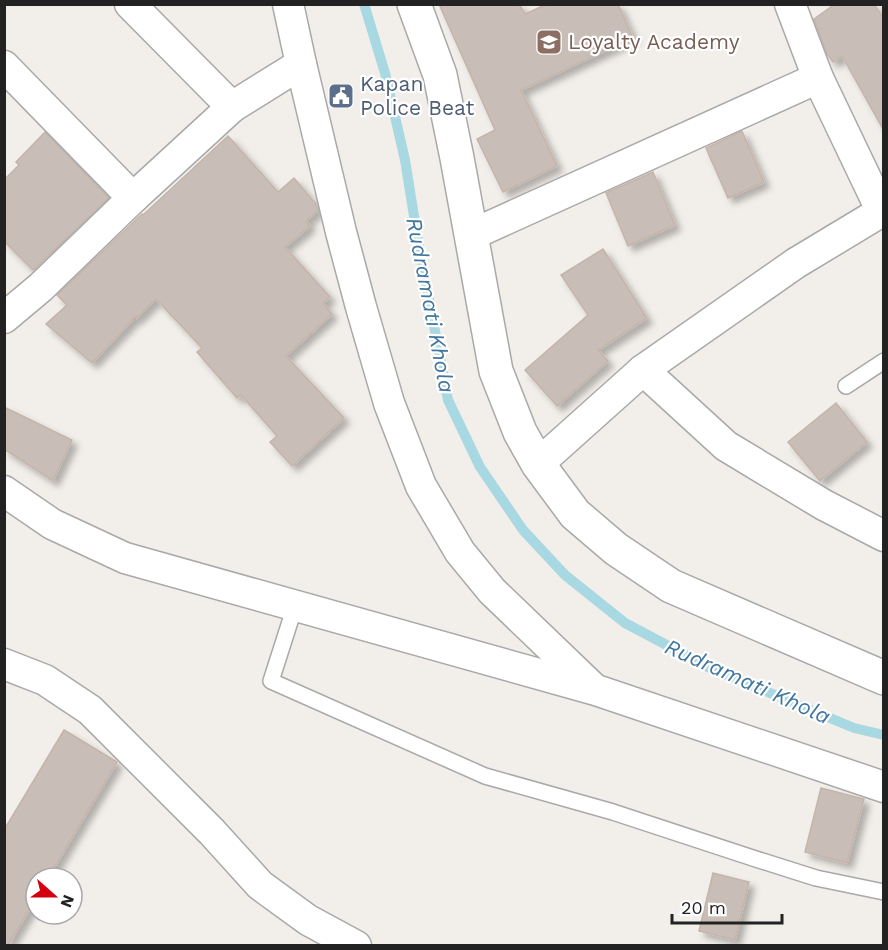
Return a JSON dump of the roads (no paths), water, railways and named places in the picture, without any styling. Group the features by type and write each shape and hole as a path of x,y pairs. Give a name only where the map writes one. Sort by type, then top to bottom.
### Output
{"street":[{"path":"130,4 232,107"},
{"path":"288,4 341,232 364,317 388,403 421,486 460,552 492,591 596,690"},
{"path":"414,4 440,75 496,371 520,432 538,464 575,514 616,549 671,586 884,678"},
{"path":"538,464 643,370 796,263 883,211 818,78 790,4"},
{"path":"4,318 41,287 232,107 302,64"},
{"path":"4,66 133,198"},
{"path":"471,235 818,78"},
{"path":"643,370 726,446 824,505 884,536"},
{"path":"4,490 52,524 125,558 596,690 884,787"},
{"path":"4,664 45,680 90,710 212,832 260,885 308,920 356,945"}],"lane":[{"path":"846,386 884,361"},
{"path":"295,606 271,681 485,776 614,812 816,878 884,892"}],"waterway":[{"name":"Rudramati Khola","path":"364,4 385,73 405,160 448,400 480,467 523,530 565,575 625,623 710,668 854,728 884,735"}],"place":[{"name":"Loyalty Academy","path":"549,42"},
{"name":"Kapan Police Beat","path":"341,96"}]}
